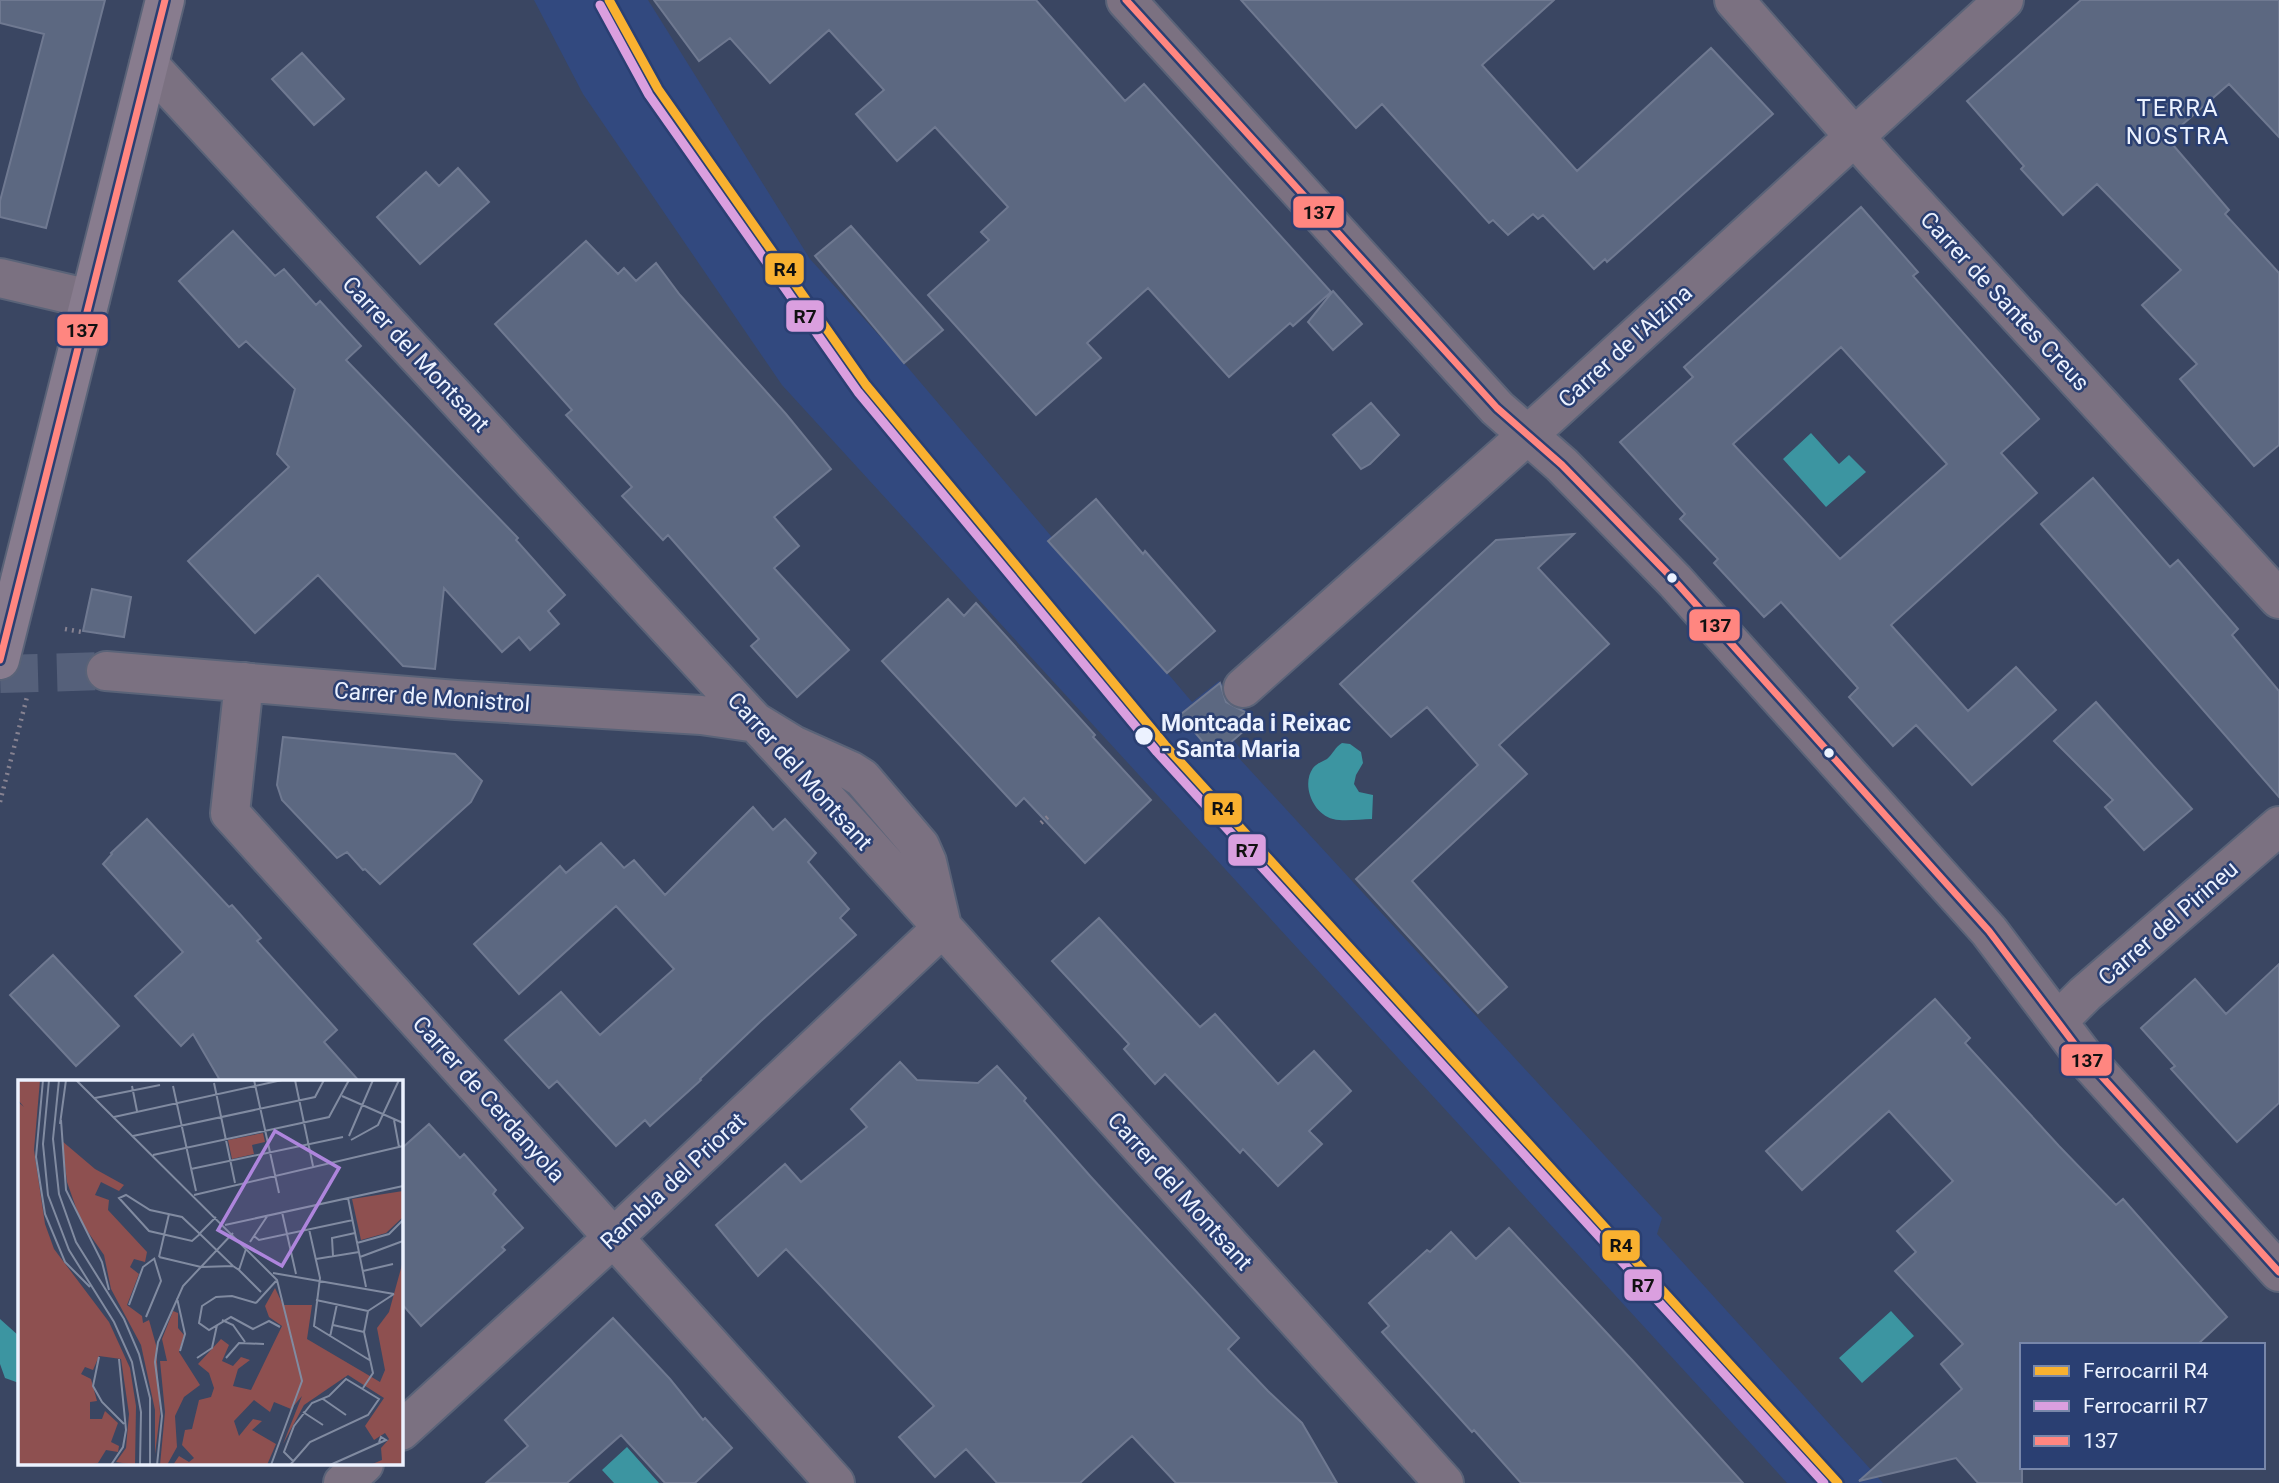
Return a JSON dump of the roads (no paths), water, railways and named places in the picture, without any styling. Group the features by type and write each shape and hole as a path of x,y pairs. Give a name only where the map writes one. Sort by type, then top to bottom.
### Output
{"main road":[{"path":"0,660 165,0"}],"street":[{"path":"1126,0 1497,408 1563,465 1675,581 1989,931 2085,1058 2279,1272"},
{"name":"Carrer de Santes Creus","path":"1734,0 1854,137 2279,599"},
{"name":"Carrer de l'Alzina","path":"1244,688 1527,435 2004,0"},
{"name":"Carrer del Montsant","path":"149,65 757,723"},
{"path":"0,278 90,299"},
{"name":"Carrer de Monistrol","path":"106,671 456,700 701,715 757,723"},
{"name":"Carrer de Cerdanyola","path":"244,682 230,813 835,1483"},
{"path":"757,723 793,745 862,778 920,846 942,928"},
{"name":"Carrer del Pirineu","path":"2058,1021 2085,994 2279,826"},
{"name":"Carrer del Montsant","path":"942,928 1444,1483"},
{"name":"Rambla del Priorat","path":"402,1430 614,1237 942,928"},
{"path":"343,1483 362,1466"}],"tunnel":[{"path":"0,674 106,671"}],"rail line":[{"name":"R4","path":"609,0 658,89 866,385 1165,745 1838,1483"},
{"name":"R7","path":"600,5 649,95 858,392 1157,752 1824,1483"}],"place":[{"name":"Montcada i Reixac - Santa Maria","path":"1144,736"}],"district":[{"name":"TERRA NOSTRA","path":"2178,122"}]}
